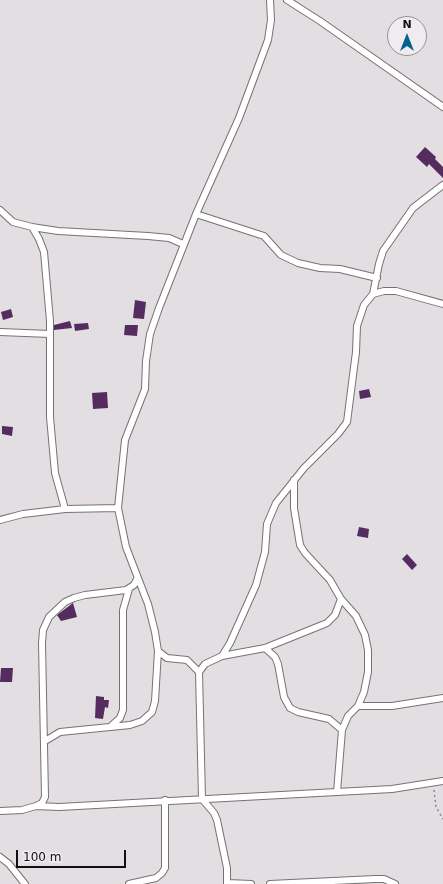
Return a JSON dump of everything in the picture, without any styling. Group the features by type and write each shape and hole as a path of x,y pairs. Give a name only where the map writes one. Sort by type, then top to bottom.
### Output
{"street":[{"path":"45,741 60,732 130,725 142,721 152,712 155,701 158,651 156,632 148,604 137,579 126,546 118,508 125,440 145,389 146,361 150,334 183,244 239,118 268,40 272,20 270,0"},
{"path":"288,0 443,107"},
{"path":"222,656 230,643 256,585 265,552 269,517 276,503 294,480 338,434 347,422 356,352 357,326 364,305 373,294 383,251 413,208 443,185"},
{"path":"0,210 13,222 32,228 169,238 183,244"},
{"path":"196,214 264,236 281,255 298,263 320,268 340,269 377,278"},
{"path":"32,228 39,239 44,252 50,334 50,417 52,451 55,473 66,509"},
{"path":"373,294 384,291 396,291 443,304"},
{"path":"0,332 50,334"},
{"path":"294,480 294,508 300,545 305,553 330,580 341,599 356,616 365,635 368,650 368,672 364,692 358,706 348,716 342,730 337,792"},
{"path":"0,520 23,514 66,509 118,508"},
{"path":"0,811 22,810 36,806 42,803 45,797 42,643 45,625 59,607 74,598 129,589 134,585 137,579"},
{"path":"110,727 120,718 123,710 122,628 124,605 129,589"},
{"path":"251,884 227,884 227,868 217,820 214,813 202,799 199,672 205,664 222,656 264,648 328,623 339,608 341,599"},
{"path":"264,648 275,658 278,664 282,693 290,708 298,712 329,719 342,730"},
{"path":"158,651 167,658 187,660 199,672"},
{"path":"358,706 392,706 443,698"},
{"path":"36,806 59,807 164,800 392,789 443,781"},
{"path":"129,884 156,878 165,868 164,800"},
{"path":"0,856 25,884"},
{"path":"270,884 375,879 384,879 395,884"}],"path":[{"path":"435,782 433,794 436,807 443,819"}],"building":[{"path":"425,147 436,157 435,159 443,167 443,178 429,164 427,167 416,157"},
{"path":"135,300 146,302 144,319 133,318"},
{"path":"11,309 13,317 3,320 1,312"},
{"path":"70,321 72,328 54,330 54,325"},
{"path":"88,323 89,329 75,331 74,324"},
{"path":"125,325 138,325 137,336 124,335"},
{"path":"369,389 371,397 360,399 359,391"},
{"path":"107,392 108,408 93,409 92,393"},
{"path":"2,426 13,427 12,436 2,434"},
{"path":"359,527 369,529 368,538 357,536"},
{"path":"407,554 417,565 412,570 402,559"},
{"path":"73,603 77,617 61,621 57,615"},
{"path":"1,668 13,668 12,682 0,682"},
{"path":"96,696 104,697 104,700 109,700 108,708 105,707 103,719 95,718"}]}
